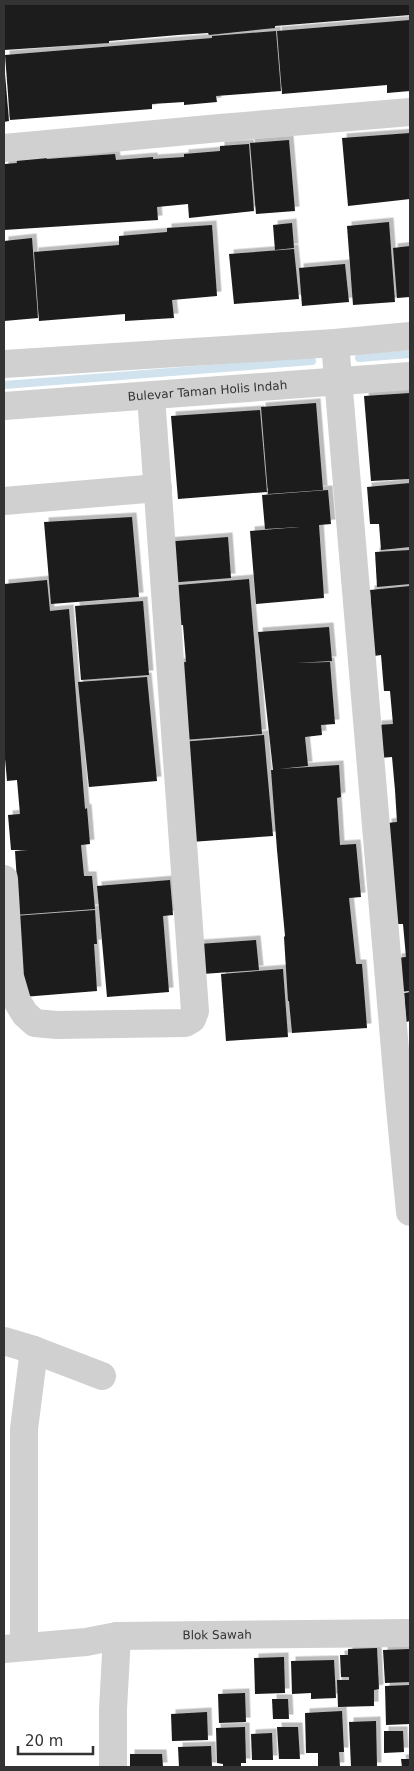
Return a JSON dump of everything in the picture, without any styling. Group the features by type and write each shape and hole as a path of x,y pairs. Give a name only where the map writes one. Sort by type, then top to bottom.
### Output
{"street":[{"path":"4,148 410,112"},
{"path":"4,364 335,343 410,336"},
{"path":"335,343 410,1212"},
{"name":"Bulevar Taman Holis Indah","path":"4,406 410,376"},
{"path":"4,879 10,977 17,1001 25,1014 35,1023 113,1025 185,1023 192,1019 195,1011 151,396"},
{"path":"4,501 158,488"},
{"path":"4,1341 34,1350 102,1376"},
{"name":"Blok Sawah","path":"34,1350 24,1429 14,1648 86,1642 117,1636 410,1633"},
{"path":"112,1767 117,1636"}],"building":[{"path":"4,4 410,4 410,15 275,26 275,28 209,35 208,33 178,35 109,41 109,43 4,50"},
{"path":"410,20 410,91 387,93 387,85 282,94 277,31"},
{"path":"276,31 281,91 216,96 217,102 184,105 184,102 152,104 152,109 10,120 5,55"},
{"path":"4,74 9,121 4,122"},
{"path":"410,133 410,199 348,206 342,138"},
{"path":"289,140 295,211 256,214 250,143"},
{"path":"249,144 254,211 189,218 188,204 157,207 158,220 4,230 4,164 17,163 16,158 46,156 47,159 115,154 116,160 153,157 153,159 184,157 184,154 220,151 220,146"},
{"path":"389,222 395,302 353,305 347,226"},
{"path":"292,223 294,248 275,250 273,225"},
{"path":"212,225 217,296 172,300 174,318 125,321 125,314 39,321 34,252 119,245 119,236 167,232 167,228"},
{"path":"32,238 38,318 4,321 4,241"},
{"path":"410,246 410,297 397,298 393,248"},
{"path":"294,249 299,299 234,304 229,254"},
{"path":"345,264 349,302 302,306 299,268"},
{"path":"410,393 410,479 371,481 364,396"},
{"path":"316,403 323,490 268,494 261,407"},
{"path":"260,410 267,492 178,499 171,416"},
{"path":"410,483 410,547 381,550 379,524 370,524 367,487"},
{"path":"328,490 331,524 319,525 324,598 256,604 250,531 300,527 265,529 262,495"},
{"path":"132,517 139,597 51,604 44,522"},
{"path":"228,537 231,578 167,583 164,542"},
{"path":"410,550 410,584 377,587 375,552"},
{"path":"249,579 262,734 183,740 178,663 186,662 183,625 170,626 167,586"},
{"path":"47,580 50,611 69,609 85,809 87,808 90,844 81,845 84,876 92,876 95,909 15,915 17,881 15,851 28,850 11,850 8,815 20,814 17,780 7,781 4,747 4,584"},
{"path":"410,586 410,991 400,992 397,958 406,957 403,924 395,924 387,823 397,822 395,790 392,757 379,758 377,725 393,724 390,691 384,691 381,655 374,656 370,590"},
{"path":"143,601 149,675 81,680 75,606"},
{"path":"329,627 332,661 295,663 330,662 335,724 321,725 322,735 305,737 308,766 278,769 339,765 341,797 337,798 340,845 356,844 361,897 349,898 356,964 362,964 367,1028 292,1033 271,770 273,770 258,632"},
{"path":"147,677 157,781 89,787 78,682"},
{"path":"264,735 273,836 191,842 181,742"},
{"path":"170,880 173,915 163,916 169,992 107,997 97,886"},
{"path":"95,910 97,944 94,944 97,991 23,997 14,916"},
{"path":"256,940 259,970 202,974 199,944"},
{"path":"283,969 288,1037 226,1041 221,974"},
{"path":"410,992 410,1021 406,1022 404,993"},
{"path":"377,1648 379,1689 374,1690 374,1706 338,1707 337,1680 349,1680 349,1677 341,1677 340,1655 348,1655 348,1649"},
{"path":"410,1649 410,1682 385,1683 383,1650"},
{"path":"284,1657 285,1693 255,1694 254,1658"},
{"path":"334,1660 336,1698 311,1699 311,1693 292,1694 291,1661"},
{"path":"410,1685 410,1724 386,1725 385,1686"},
{"path":"245,1693 246,1722 219,1723 218,1694"},
{"path":"272,1699 288,1699 289,1719 273,1719"},
{"path":"342,1711 344,1752 339,1752 340,1767 318,1767 318,1753 306,1753 305,1713"},
{"path":"207,1712 208,1740 172,1741 171,1714"},
{"path":"376,1721 377,1767 351,1767 349,1722"},
{"path":"245,1727 246,1763 241,1763 241,1767 223,1767 223,1764 217,1763 216,1728"},
{"path":"277,1727 298,1727 300,1759 279,1759"},
{"path":"384,1731 403,1731 404,1752 384,1753"},
{"path":"272,1733 273,1760 252,1760 251,1734"},
{"path":"211,1746 212,1767 179,1767 178,1747"},
{"path":"130,1754 162,1754 163,1767 130,1767"},
{"path":"401,1759 410,1759 410,1767 402,1767"}],"waterway":[{"path":"359,358 410,354"},
{"path":"4,385 312,361"}]}
